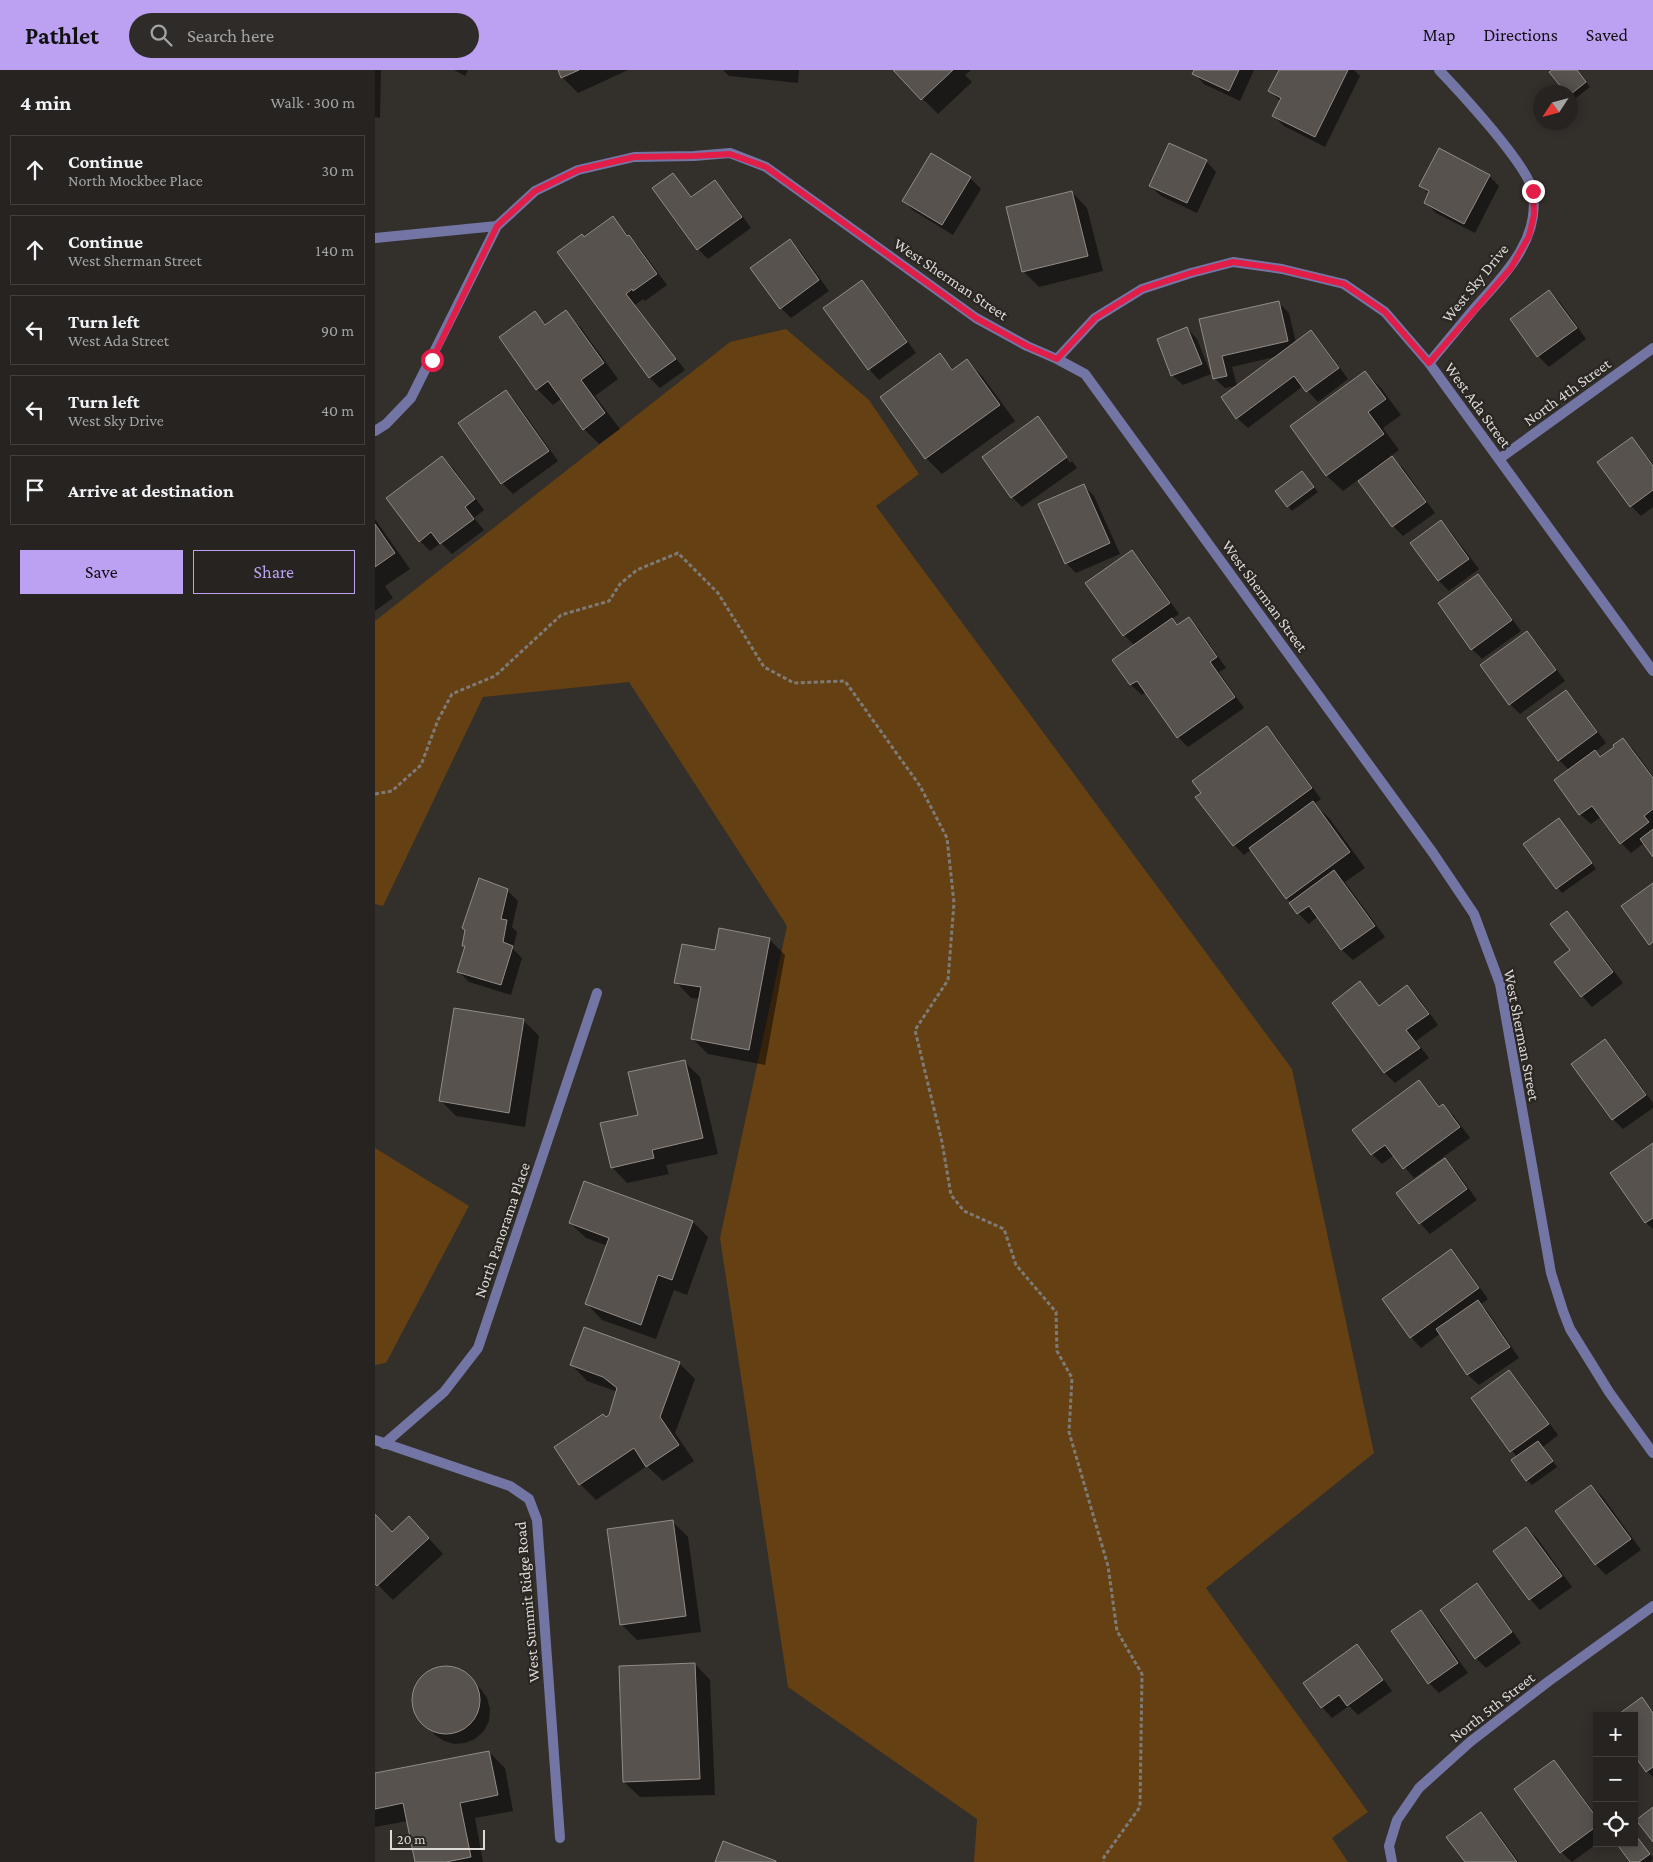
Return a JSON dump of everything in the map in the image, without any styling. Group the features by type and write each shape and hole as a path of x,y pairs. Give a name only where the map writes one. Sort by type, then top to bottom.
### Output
{"street":[{"name":"West Sky Drive","path":"1429,363 1511,268 1529,236 1534,215 1533,191 1523,171 1489,125 1439,70"},
{"name":"West Sherman Street","path":"497,226 535,191 578,170 634,157 730,154 766,167 976,318 1027,346 1085,374 1427,845 1474,914 1500,984 1551,1273 1558,1296 1570,1329 1609,1392 1653,1453"},
{"path":"375,238 497,226"},
{"path":"375,431 386,424 411,398 497,226"},
{"name":"West Ada Street","path":"1057,359 1095,318 1142,289 1233,262 1282,269 1344,284 1385,312 1429,363 1653,671"},
{"name":"North 4th Street","path":"1499,459 1653,348"},
{"name":"North Panorama Place","path":"380,1442 444,1392 478,1348 597,993"},
{"name":"West Summit Ridge Road","path":"380,1442 510,1486 529,1500 537,1520 560,1838"},
{"name":"North 5th Street","path":"1392,1862 1389,1846 1397,1820 1419,1788 1470,1742 1549,1681 1653,1606"}],"path":[{"path":"375,794 391,791 421,765 439,720 452,694 495,676 561,615 609,601 620,584 637,570 678,553 718,593 764,667 794,683 845,681 920,786 947,838 954,903 948,980 915,1030 942,1142 951,1195 964,1211 1004,1229 1016,1265 1056,1312 1057,1351 1072,1378 1069,1432 1109,1566 1117,1631 1142,1674 1140,1807 1104,1857 1104,1862"}],"shaded area":[{"path":"786,329 869,400 919,474 876,506 1292,1069 1374,1453 1206,1588 1368,1812 1332,1838 1348,1862 974,1862 977,1819 788,1687 720,1238 787,926 629,682 483,697 383,906 375,904 375,621 730,342"},
{"path":"375,1148 469,1206 386,1363 375,1365"}],"building":[{"path":"558,70 579,70 561,78"},
{"path":"893,70 953,70 921,100"},
{"path":"1194,70 1239,70 1229,91 1192,74"},
{"path":"1279,70 1348,70 1315,137 1272,116 1281,98 1268,91"},
{"path":"1552,70 1577,70 1586,82 1578,88 1578,85 1559,85 1549,72"},
{"path":"1169,143 1207,160 1187,203 1149,186"},
{"path":"1439,148 1490,175 1464,224 1424,203 1429,191 1419,186"},
{"path":"931,153 971,177 942,225 902,201"},
{"path":"673,173 691,197 715,180 742,217 697,250 652,188"},
{"path":"1072,191 1088,256 1022,272 1006,207"},
{"path":"613,216 657,274 626,294 676,359 649,378 557,252 582,234 584,237"},
{"path":"790,239 819,280 780,309 750,268"},
{"path":"862,280 907,342 868,370 823,308"},
{"path":"1549,290 1577,328 1537,357 1510,319"},
{"path":"1279,301 1288,341 1222,356 1227,376 1213,379 1199,319"},
{"path":"566,310 604,363 581,380 605,413 583,430 548,381 536,390 499,337 535,311 545,325"},
{"path":"1187,327 1202,364 1171,376 1157,339"},
{"path":"1311,330 1339,368 1306,392 1294,376 1236,419 1221,397"},
{"path":"940,353 952,370 967,359 1000,405 925,459 880,397"},
{"path":"1365,371 1386,399 1368,412 1384,434 1326,476 1290,426"},
{"path":"506,390 549,451 501,484 458,423"},
{"path":"1038,416 1067,457 1011,498 982,457"},
{"path":"1632,437 1653,466 1653,490 1630,507 1597,462"},
{"path":"442,456 475,499 465,507 474,519 440,544 431,532 419,542 386,498"},
{"path":"1392,456 1426,502 1392,527 1358,481"},
{"path":"1302,471 1314,487 1287,507 1275,491"},
{"path":"1084,484 1110,543 1065,564 1038,504"},
{"path":"1441,520 1469,559 1438,581 1410,543"},
{"path":"375,524 395,553 375,567"},
{"path":"1132,550 1170,603 1123,636 1085,583"},
{"path":"1478,574 1512,620 1471,650 1438,603"},
{"path":"1189,617 1217,657 1210,662 1235,697 1177,738 1137,681 1130,685 1112,660 1172,618 1177,625"},
{"path":"1527,631 1556,670 1509,705 1480,665"},
{"path":"1566,690 1597,732 1558,761 1527,718"},
{"path":"1267,726 1312,788 1233,846 1195,797 1201,793 1192,781"},
{"path":"1623,738 1653,778 1653,809 1644,816 1649,822 1620,844 1592,806 1579,815 1554,780 1595,750 1600,757"},
{"path":"1313,801 1350,852 1286,899 1249,848"},
{"path":"1559,818 1592,863 1556,889 1523,844"},
{"path":"1653,829 1653,857 1640,839"},
{"path":"1334,870 1375,926 1341,950 1309,906 1297,914 1289,903"},
{"path":"479,878 508,889 501,919 507,920 503,942 513,946 501,985 457,972 465,946 462,946 465,930 462,928"},
{"path":"1653,883 1653,942 1649,945 1621,906"},
{"path":"1567,911 1613,972 1581,997 1554,962 1570,950 1550,924"},
{"path":"719,928 770,938 749,1050 691,1039 701,987 674,983 682,944 715,950"},
{"path":"1360,981 1379,1006 1407,985 1429,1014 1406,1030 1420,1048 1384,1073 1332,1003"},
{"path":"454,1008 524,1019 509,1113 439,1101"},
{"path":"1605,1039 1646,1095 1612,1120 1571,1064"},
{"path":"685,1060 703,1138 652,1150 654,1158 611,1168 600,1123 638,1115 628,1072"},
{"path":"1419,1080 1439,1107 1443,1104 1460,1127 1403,1169 1385,1145 1371,1155 1352,1130"},
{"path":"1653,1143 1653,1218 1645,1223 1610,1173"},
{"path":"1445,1158 1467,1189 1419,1224 1396,1193"},
{"path":"584,1181 693,1221 672,1280 658,1275 641,1325 585,1304 609,1238 569,1223"},
{"path":"1451,1249 1479,1288 1410,1338 1382,1299"},
{"path":"1478,1300 1510,1347 1467,1375 1436,1329"},
{"path":"584,1327 680,1362 660,1417 679,1445 646,1467 634,1448 579,1485 554,1447 603,1414 606,1417 609,1415 617,1388 603,1377 570,1365"},
{"path":"1509,1370 1549,1424 1510,1452 1471,1398"},
{"path":"1538,1441 1553,1461 1526,1481 1511,1460"},
{"path":"1591,1485 1631,1539 1595,1565 1555,1511"},
{"path":"375,1514 392,1532 409,1516 429,1538 377,1586 375,1584"},
{"path":"673,1520 686,1616 620,1625 607,1529"},
{"path":"1526,1527 1562,1576 1529,1600 1493,1551"},
{"path":"1477,1583 1512,1632 1475,1659 1440,1610"},
{"path":"1421,1610 1458,1663 1428,1684 1391,1631"},
{"path":"1357,1644 1383,1680 1347,1706 1339,1695 1321,1708 1303,1683"},
{"path":"695,1663 700,1779 623,1782 619,1666"},
{"path":"446,1666 459,1669 470,1676 477,1687 480,1700 477,1713 470,1724 459,1731 446,1734 433,1731 422,1724 415,1713 412,1700 415,1687 422,1676 433,1669"},
{"path":"1642,1697 1653,1713 1653,1767 1646,1772 1638,1761 1638,1712 1621,1712"},
{"path":"489,1751 498,1795 460,1803 471,1857 446,1862 415,1862 403,1803 375,1809 375,1773"},
{"path":"1554,1760 1593,1813 1593,1829 1560,1853 1514,1789"},
{"path":"1653,1807 1653,1842 1638,1823 1638,1818"},
{"path":"1481,1812 1517,1862 1465,1862 1446,1837"},
{"path":"1638,1838 1650,1854 1639,1862 1630,1862 1619,1847 1638,1847"},
{"path":"723,1841 776,1861 776,1862 715,1862"}],"route":[{"path":"432,360 497,226 535,191 578,170 634,157 730,154 766,167 976,318 1027,346 1057,359 1095,318 1142,289 1233,262 1282,269 1344,284 1385,312 1429,363 1511,268 1529,236 1534,215 1533,191"}]}
